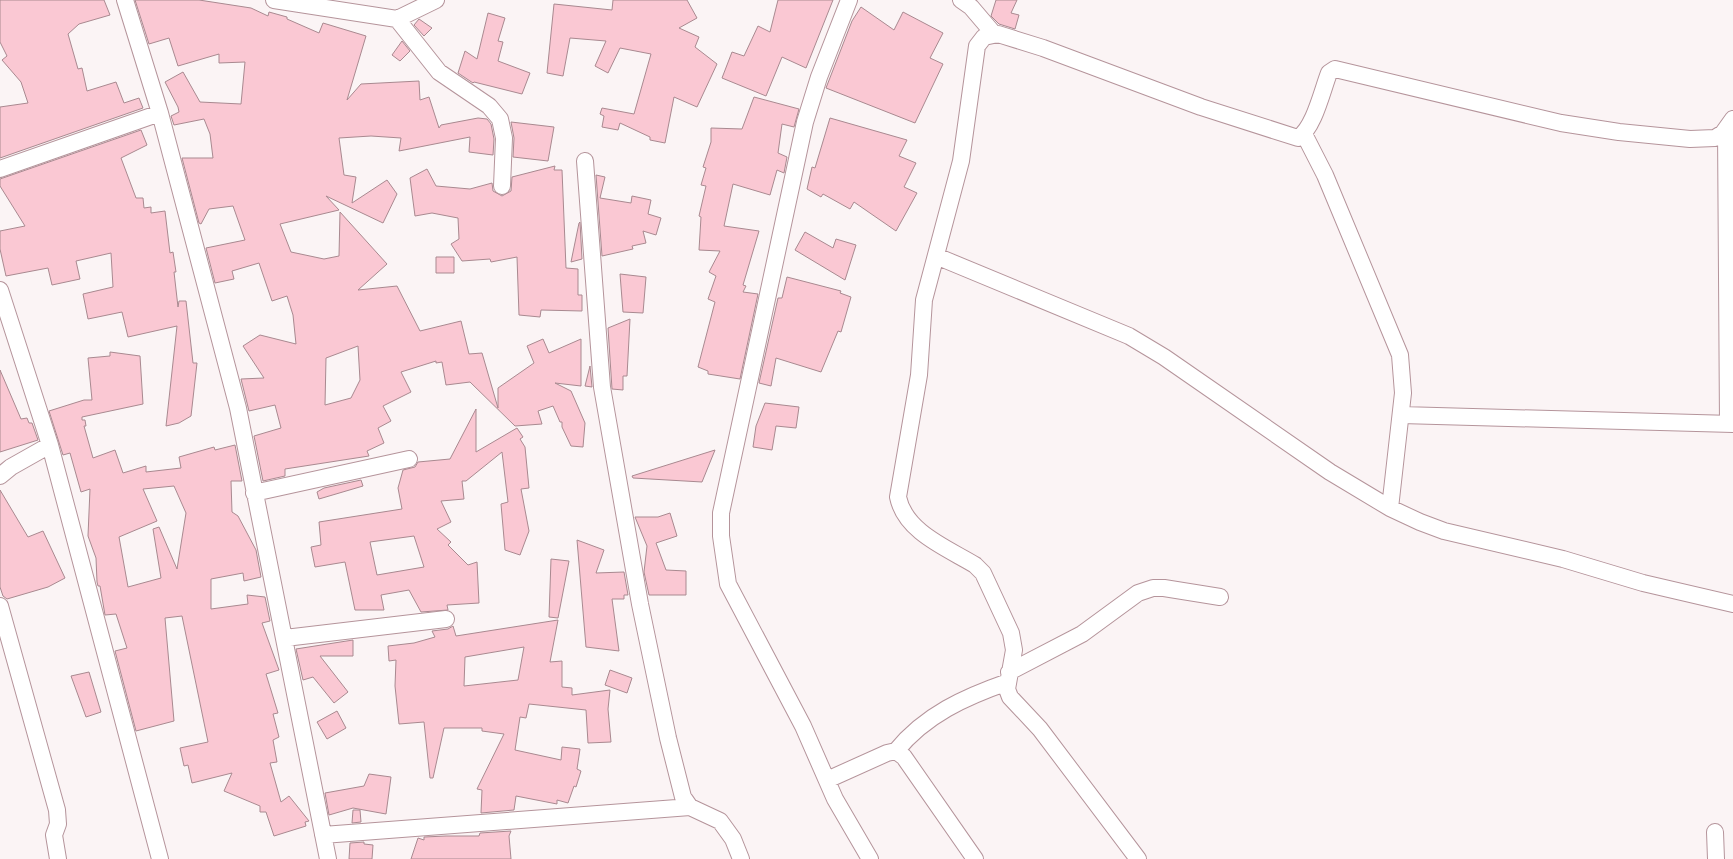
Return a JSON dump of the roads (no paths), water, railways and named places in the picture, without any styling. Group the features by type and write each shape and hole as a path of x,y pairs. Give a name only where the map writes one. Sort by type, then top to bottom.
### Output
{"street":[{"path":"125,0 160,113 238,408 328,859"},
{"path":"274,0 397,19 436,0"},
{"path":"849,0 818,76 805,122 721,513 721,536 728,584 802,726 827,780 870,859"},
{"path":"961,0 971,7 994,34"},
{"path":"397,19 440,72 489,106 500,119 504,138 502,186"},
{"path":"1138,859 1040,729 1010,697 1007,688 1014,650 1011,633 983,573 975,565 914,525 904,515 898,497 919,374 924,300 961,161 977,46 984,38 998,34 1043,48 1200,107 1298,138 1304,134 1329,73 1335,69 1561,123 1600,129 1704,139 1716,138 1730,124"},
{"path":"0,169 160,113"},
{"path":"1401,415 1730,424 1730,124"},
{"path":"1304,134 1324,175 1400,355 1403,373 1401,415 1390,508"},
{"path":"585,161 602,386 640,604 668,738 683,796 690,807"},
{"path":"936,256 1128,336 1164,357 1330,472 1390,508 1444,531 1563,559 1643,583 1733,604"},
{"path":"0,290 50,445 160,859"},
{"path":"0,476 10,467 50,445"},
{"path":"254,493 409,459"},
{"path":"896,752 919,726 939,712 1008,677 1082,634 1138,593 1153,588 1220,598"},
{"path":"0,606 57,810 58,824 54,835 58,859"},
{"path":"284,638 446,619"},
{"path":"827,780 887,753 896,752 904,757 975,859"},
{"path":"323,836 690,807 720,821 742,859"},
{"path":"1715,832 1716,859"}]}
